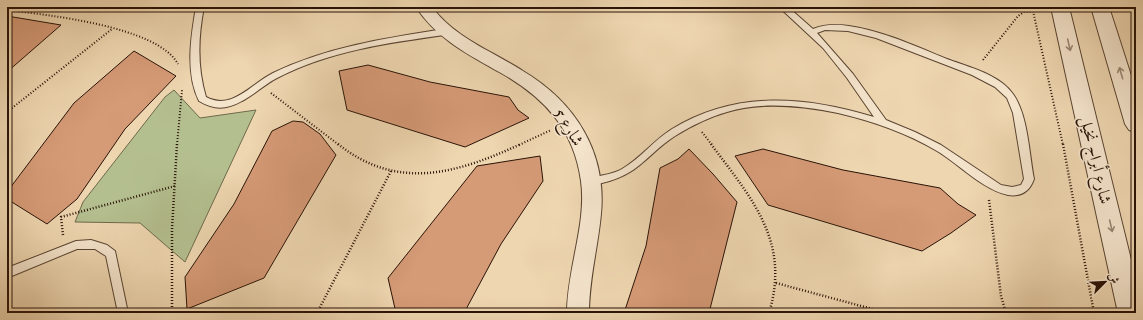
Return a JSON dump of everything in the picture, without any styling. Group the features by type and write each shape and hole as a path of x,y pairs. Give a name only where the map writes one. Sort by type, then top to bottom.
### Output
{"street":[{"name":"شارع 5","path":"424,7 432,20 444,32 535,85 554,102 569,121 587,160 591,182 591,205 576,311"},
{"path":"1100,7 1136,124"},
{"name":"شارع أبراج نخيل","path":"1061,11 1131,313"}],"lane":[{"path":"200,7 195,42 196,66 202,99 207,103 214,105 228,104 242,98 259,84 303,62 334,52 444,32"},
{"path":"783,7 812,32 849,73 883,124"},
{"path":"591,182 608,178 627,170 670,135 706,116 741,106 783,102 831,109 883,124 938,147 998,188 1016,192 1023,190 1028,185 1029,179 1016,108 1013,101 1002,88 973,73 910,47 877,36 832,27 812,32"},
{"path":"7,273 64,249 88,243 98,244 106,248 111,254 114,262 123,313"}],"path":[{"path":"7,10 86,22 113,28 142,39 163,50 177,60 181,69"},
{"path":"1033,10 1058,120 1094,313"},
{"path":"973,73 1018,16 1024,12 1033,10 1061,11"},
{"path":"7,112 113,28"},
{"path":"172,313 170,280 183,82"},
{"path":"259,84 349,153 371,165 391,171 411,174 433,174 454,171 475,165 569,121"},
{"path":"694,121 758,209 769,232 776,258 776,283 769,313"},
{"path":"317,313 391,171"},
{"path":"987,181 1001,296 1006,313"},
{"path":"64,249 61,217 175,186"},
{"path":"776,283 887,313"}],"green space":[{"path":"174,90 200,118 256,110 185,262 140,223 75,222 83,202 165,97"}],"building":[{"path":"7,16 61,25 7,72"},
{"path":"134,51 176,76 125,129 77,199 47,224 7,199 7,192 74,103"},
{"path":"368,65 430,82 509,97 518,110 529,118 465,147 347,110 339,71"},
{"path":"293,121 303,122 320,134 336,155 264,278 187,309 185,277 234,204 272,131"},
{"path":"689,149 737,202 709,313 624,313 646,246 660,168 678,159"},
{"path":"763,149 843,170 940,188 958,204 976,215 922,251 768,205 735,156"},
{"path":"540,156 543,181 501,244 464,313 396,313 388,278 477,166"}]}
